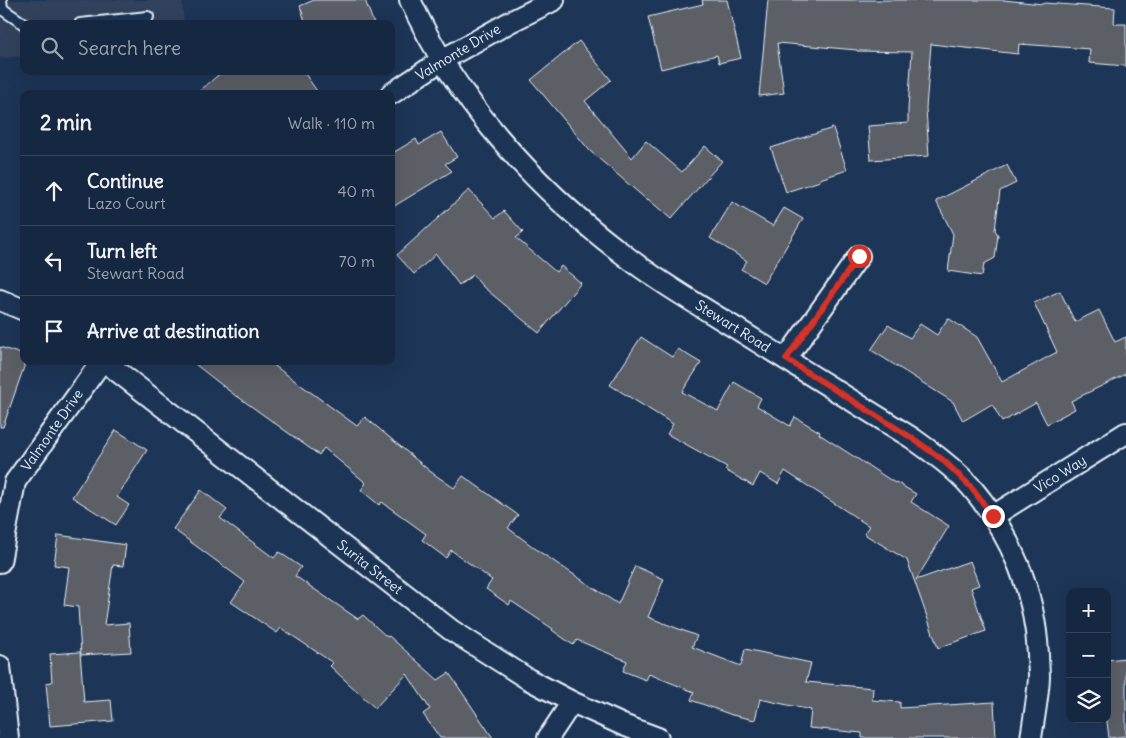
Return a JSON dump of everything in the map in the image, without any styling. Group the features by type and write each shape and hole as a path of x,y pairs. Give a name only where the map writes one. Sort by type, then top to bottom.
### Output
{"street":[{"name":"Stewart Road","path":"410,0 442,60 486,123 515,157 575,214 619,251 666,284 912,438 943,460 970,486 993,516 1012,548 1026,584 1035,621 1039,677 1031,738"},
{"name":"Valmonte Drive","path":"395,91 442,60 554,0"},
{"path":"786,359 859,256"},
{"path":"0,300 20,308"},
{"name":"Valmonte Drive","path":"0,562 16,482 100,365"},
{"name":"Surita Street","path":"108,365 451,630 528,679 572,702 623,725 658,738"},
{"name":"Vico Way","path":"993,516 1126,433"},
{"path":"0,666 8,738"},
{"path":"548,738 572,702"}],"lane":[{"path":"2,0 2,9 20,21"},
{"path":"119,20 148,17"}],"shaded area":[{"path":"0,0 182,0 184,20 20,20 20,56 0,58"}],"building":[{"path":"314,0 365,0 372,20 305,20 300,6"},
{"path":"702,0 727,0 741,58 719,63 717,55 661,69 648,17 703,4"},
{"path":"768,0 1003,0 1115,8 1114,24 1126,24 1126,66 1089,63 1090,49 1019,44 1018,54 931,44 926,108 929,156 871,160 868,126 908,123 912,52 857,51 777,43 784,93 759,96"},
{"path":"579,41 611,80 585,101 632,158 646,141 682,172 705,146 722,161 671,219 590,151 531,80"},
{"path":"218,75 306,75 316,90 201,90"},
{"path":"833,128 847,170 786,192 771,148"},
{"path":"441,132 457,157 445,164 452,171 395,206 395,152 416,139 419,145"},
{"path":"1007,165 1016,183 1000,191 995,230 998,235 995,258 984,264 982,276 948,271 953,234 936,201"},
{"path":"469,190 495,218 504,211 523,232 516,238 556,272 561,266 581,283 539,333 482,286 473,275 459,285 436,254 414,274 397,255"},
{"path":"732,202 773,226 784,208 803,219 764,283 741,269 747,261 710,238"},
{"path":"1060,291 1075,322 1099,310 1115,342 1126,337 1126,374 1071,401 1075,409 1047,424 1036,403 1002,422 992,404 963,421 953,402 871,350 888,325 910,338 920,324 937,335 948,318 977,337 1002,382 1057,352 1034,303"},
{"path":"641,337 672,357 678,349 701,363 682,392 718,411 734,382 761,398 757,406 790,426 795,417 895,483 916,494 911,502 949,526 916,580 970,561 979,585 971,588 986,631 938,648 907,560 864,534 869,526 785,471 778,484 760,473 753,486 725,470 727,467 667,434 673,424 610,385"},
{"path":"0,347 20,354 20,365 24,365 24,367 3,427 0,427"},
{"path":"196,365 273,365 357,426 365,417 431,472 454,488 463,476 518,515 508,528 540,552 618,604 635,566 664,579 648,617 697,636 692,647 741,666 745,649 811,663 806,682 873,688 872,700 900,702 900,708 994,702 996,738 862,738 862,733 809,728 811,710 760,699 755,720 732,715 691,700 694,692 649,674 646,680 623,671 627,661 577,640 573,645 511,601 509,605 486,589 492,580 451,550 446,558 422,540 426,534 382,502 379,505 361,490 366,483 324,448 319,455 237,397"},
{"path":"116,430 147,450 117,497 129,505 116,525 72,497"},
{"path":"201,490 227,510 220,518 274,558 279,552 301,567 295,576 358,619 363,615 438,680 449,673 493,738 440,738 423,714 430,709 407,674 375,708 330,666 333,663 281,628 277,633 231,602 245,582 173,529"},
{"path":"58,535 126,545 123,566 113,565 104,625 129,623 131,652 81,655 78,607 64,605 69,567 54,565"},
{"path":"80,652 84,702 111,700 113,721 50,726 46,683 52,682 50,654"},
{"path":"1126,658 1126,736 1109,738 1107,723 1111,723 1111,660"}],"route":[{"path":"859,256 786,359 912,438 943,460 970,486 993,516"}]}
